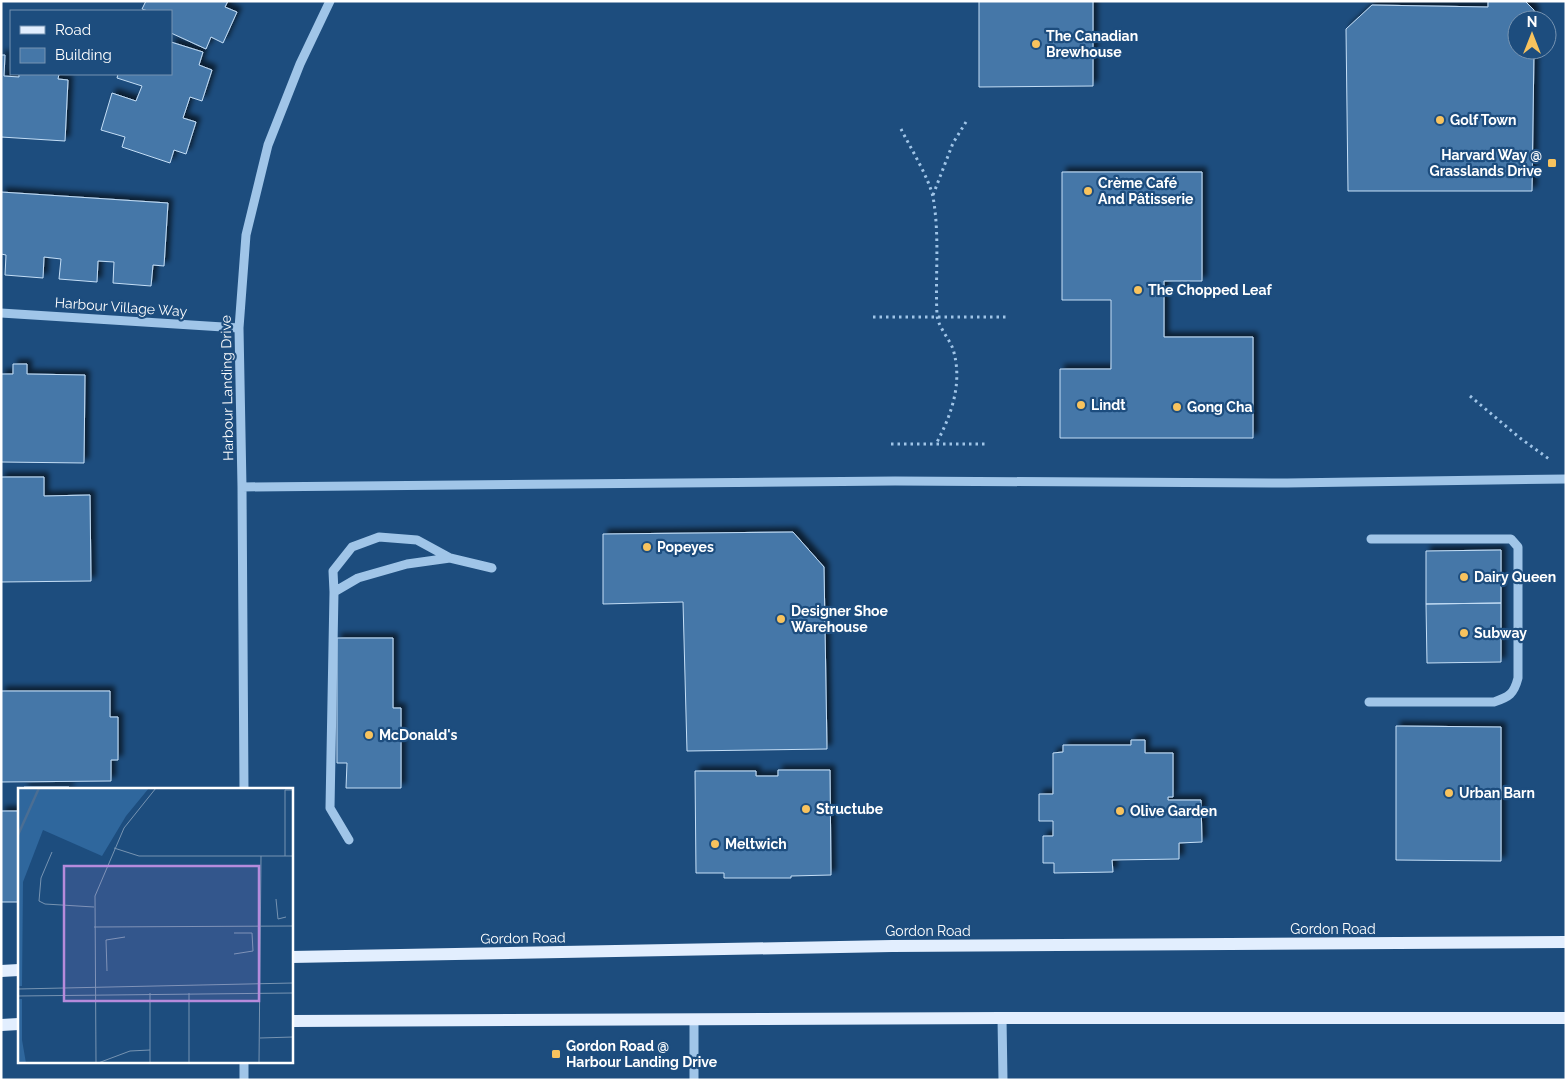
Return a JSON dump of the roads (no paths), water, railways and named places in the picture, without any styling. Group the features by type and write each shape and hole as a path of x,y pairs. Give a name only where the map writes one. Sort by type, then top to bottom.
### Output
{"main road":[{"name":"Gordon Road","path":"292,957 892,946 1566,942"},
{"path":"1,971 18,970"},
{"path":"292,1021 1566,1018"},
{"path":"1,1025 18,1024"}],"street":[{"name":"Harbour Landing Drive","path":"244,788 239,328 246,235 268,145 300,64 330,1"},
{"name":"Harbour Village Way","path":"1,313 239,328"},
{"path":"242,487 895,481 1287,483 1566,479"},
{"path":"349,840 330,808 333,571 352,547 379,537 417,540 450,558 492,568"},
{"path":"1368,702 1494,702 1507,698 1515,689 1518,678 1518,547 1511,539 1371,539"},
{"path":"334,592 366,575 408,564 450,558"},
{"path":"1002,1018 1003,1080"},
{"path":"694,1020 694,1080"},
{"path":"244,1064 244,1080"}],"place":[{"name":"The Canadian Brewhouse","path":"1036,44"},
{"name":"Golf Town","path":"1440,120"},
{"name":"Harvard Way @ Grasslands Drive","path":"1552,163"},
{"name":"Crème Café And Pâtisserie","path":"1088,191"},
{"name":"The Chopped Leaf","path":"1138,290"},
{"name":"Lindt","path":"1081,405"},
{"name":"Gong Cha","path":"1177,407"},
{"name":"Popeyes","path":"647,547"},
{"name":"Dairy Queen","path":"1464,577"},
{"name":"Designer Shoe Warehouse","path":"781,619"},
{"name":"Subway","path":"1464,633"},
{"name":"McDonald's","path":"369,735"},
{"name":"Urban Barn","path":"1449,793"},
{"name":"Structube","path":"806,809"},
{"name":"Olive Garden","path":"1120,811"},
{"name":"Meltwich","path":"715,844"},
{"name":"Gordon Road @ Harbour Landing Drive","path":"556,1054"}]}
